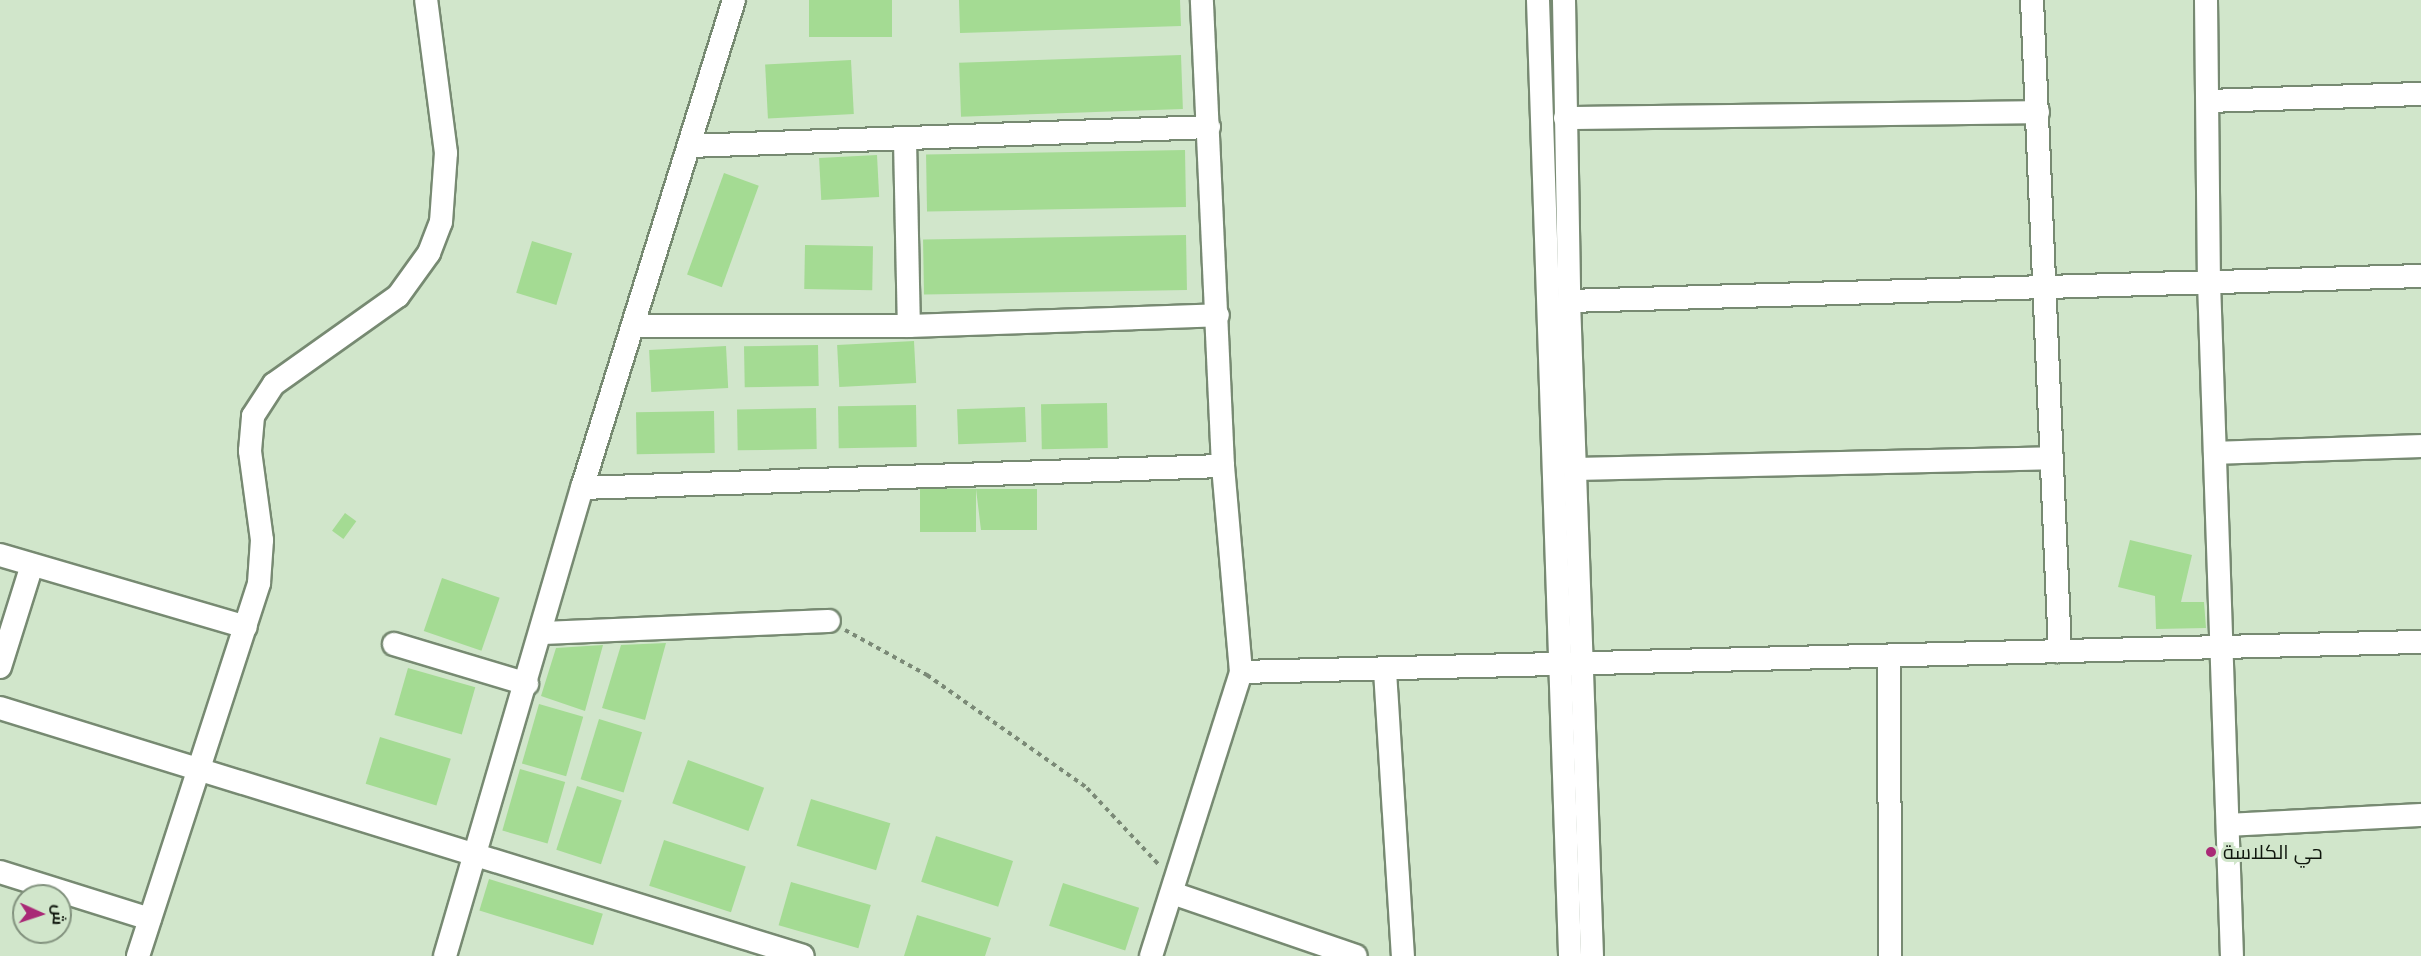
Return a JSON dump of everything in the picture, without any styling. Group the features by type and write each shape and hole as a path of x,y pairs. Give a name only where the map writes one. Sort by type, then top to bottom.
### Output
{"street":[{"path":"138,956 246,627 262,560 261,521 250,439 258,404 279,379 398,296 429,254 441,222 446,153 426,0"},
{"path":"445,956 542,633 582,488 734,0"},
{"path":"1151,956 1241,672 1223,466 1218,315 1202,0"},
{"path":"1538,0 1573,664 1592,956"},
{"path":"1564,0 1569,301 1575,469 1570,956"},
{"path":"2032,0 2060,651"},
{"path":"2206,0 2209,282 2232,956"},
{"path":"2208,101 2421,94"},
{"path":"1565,118 2038,112"},
{"path":"689,146 905,140 1209,127"},
{"path":"905,140 909,326"},
{"path":"1569,301 2421,276"},
{"path":"633,326 909,326 1218,315"},
{"path":"2214,453 2421,446"},
{"path":"1575,469 2052,458"},
{"path":"582,488 1223,466"},
{"path":"0,555 246,627"},
{"path":"0,667 32,565"},
{"path":"542,633 829,621"},
{"path":"1241,672 1384,671 2220,645 2421,642"},
{"path":"394,644 527,684"},
{"path":"1889,656 1890,956"},
{"path":"1384,671 1403,956"},
{"path":"0,708 477,853 803,956"},
{"path":"2228,825 2421,815"},
{"path":"0,873 150,918"},
{"path":"1173,888 1356,956"}],"path":[{"path":"829,621 927,675 1087,788 1173,888"}],"building":[{"path":"809,0 892,0 892,37 809,37"},
{"path":"959,0 1180,0 1181,26 960,33"},
{"path":"1181,55 1183,109 961,117 959,63"},
{"path":"851,60 854,114 768,118 765,65"},
{"path":"1185,150 1186,207 927,212 926,155"},
{"path":"877,155 879,197 821,200 819,158"},
{"path":"724,173 759,186 722,287 687,274"},
{"path":"1186,235 1187,290 924,295 923,240"},
{"path":"532,241 572,253 556,305 516,293"},
{"path":"805,245 873,246 872,290 804,289"},
{"path":"914,341 916,383 839,387 837,345"},
{"path":"818,345 819,386 745,387 744,346"},
{"path":"726,346 728,388 651,392 649,350"},
{"path":"1107,403 1108,448 1042,449 1041,404"},
{"path":"916,405 917,447 839,448 838,406"},
{"path":"1025,407 1026,442 958,444 957,409"},
{"path":"816,408 817,449 738,450 737,409"},
{"path":"714,411 715,453 637,454 636,412"},
{"path":"920,488 976,489 976,532 920,532"},
{"path":"976,489 1037,489 1037,530 981,530"},
{"path":"345,513 356,521 343,539 332,531"},
{"path":"2130,540 2192,555 2181,602 2204,602 2206,628 2156,629 2155,596 2118,587"},
{"path":"442,578 500,598 481,651 424,631"},
{"path":"666,643 645,720 602,708 621,645"},
{"path":"603,645 585,711 541,696 556,648"},
{"path":"408,668 475,687 462,734 394,715"},
{"path":"539,704 583,717 566,776 522,764"},
{"path":"599,719 642,732 624,792 581,779"},
{"path":"380,737 451,759 436,805 366,784"},
{"path":"688,760 764,788 748,831 672,803"},
{"path":"520,769 565,782 548,843 502,831"},
{"path":"577,786 622,801 601,864 556,850"},
{"path":"811,799 890,823 876,870 797,846"},
{"path":"936,836 1013,861 998,907 921,882"},
{"path":"664,840 746,867 731,912 649,886"},
{"path":"489,879 603,914 593,945 479,911"},
{"path":"791,882 871,905 858,948 779,925"},
{"path":"1063,883 1139,908 1125,951 1049,926"},
{"path":"917,915 991,938 985,956 904,956"}],"place":[{"name":"حي الكلاسة","path":"2211,852"}]}
